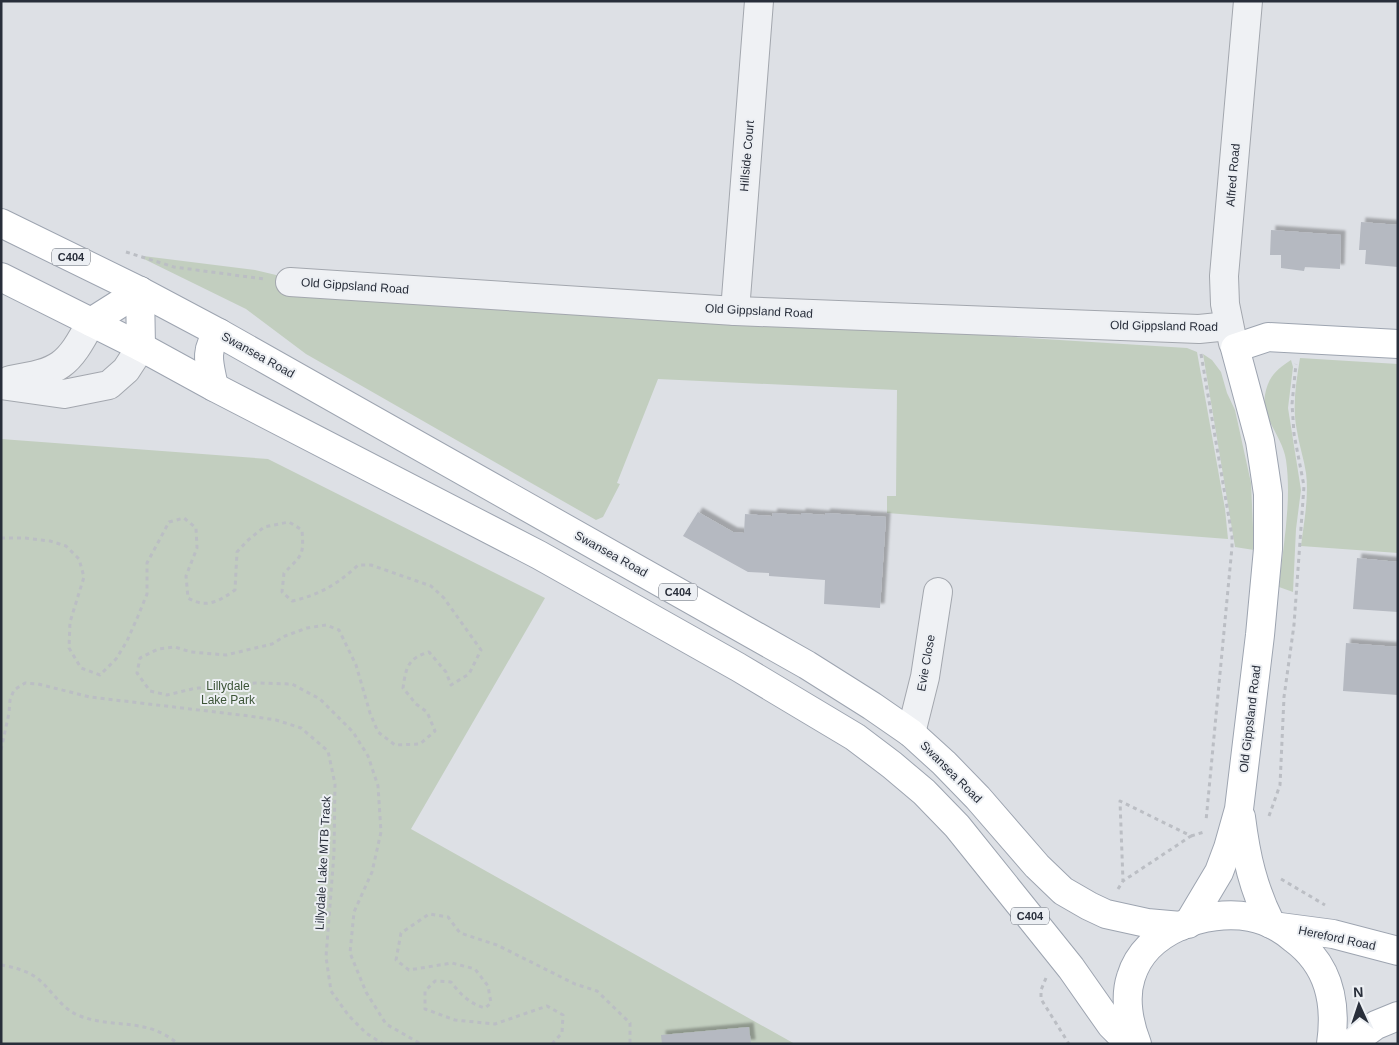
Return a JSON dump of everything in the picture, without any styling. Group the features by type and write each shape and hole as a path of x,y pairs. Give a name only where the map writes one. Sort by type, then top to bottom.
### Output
{"main road":[{"name":"Swansea Road","path":"1,223 219,332 807,665 911,733 978,798 1051,880 1076,899 1104,913 1147,923 1184,925"},
{"name":"C404","path":"1,277 142,347 539,555 778,690 855,737 917,786 957,826 1067,962 1111,1025 1130,1044"},
{"path":"91,322 140,291"},
{"path":"140,291 142,347"},
{"path":"214,386 208,356 209,345 219,332"},
{"name":"Old Gippsland Road","path":"1184,925 1219,872 1239,808 1260,634 1269,522 1268,494 1260,441 1232,337 1268,337 1398,344"},
{"name":"Old Gippsland Road","path":"1239,808 1251,874 1261,903 1273,925"},
{"name":"C404","path":"1137,1044 1130,1024 1128,996 1130,977 1138,960 1149,947 1184,925 1200,919 1227,916 1250,917 1273,925 1294,938 1312,954 1326,978 1333,1009 1334,1023 1330,1044"},
{"name":"Hereford Road","path":"1273,925 1333,934 1398,951"},
{"path":"1350,1044 1376,1025 1398,1016"}],"street":[{"name":"Hillside Court","path":"735,311 759,1"},
{"name":"Alfred Road","path":"1232,337 1225,304 1224,276 1248,1"},
{"name":"Old Gippsland Road","path":"290,282 735,311 1198,329 1232,337"},
{"path":"1,382 36,376 56,369 70,358 91,322"},
{"path":"1,386 64,394 109,385 126,370 142,347"},
{"name":"Evie Close","path":"911,733 925,677 938,592"}],"path":[{"path":"118,250 174,267 290,282"},
{"path":"1104,913 1123,881 1191,836 1205,832 1232,536 1201,353"},
{"path":"1,538 50,541 66,546 79,559 84,577 70,622 70,648 81,668 100,675 116,659 127,641 138,616 147,594 147,563 158,542 169,522 184,518 196,528 197,548 186,576 188,598 196,603 217,603 235,590 237,552 264,527 289,522 302,530 303,550 296,561 284,573 282,592 292,600 323,592 342,580 358,565 371,565 431,586 444,598 481,650 469,674 451,685 446,672 429,652 416,656 406,668 403,688 416,704 427,712 435,731 420,744 395,745 378,732 370,714 356,665 346,642 339,630 326,625 307,628 285,636 272,644 226,655 191,652 175,647 158,649 140,658 137,673 150,691 166,695 225,684 292,684 320,699 352,732 368,756 378,786 381,832 372,872 354,912 350,953 366,992 386,1024 421,1044"},
{"name":"Lillydale Lake MTB Track","path":"1,750 10,700 14,690 25,683 38,684 90,697 276,720 302,728 328,751 336,784 333,878 326,958 331,991 349,1016 366,1033 383,1044"},
{"path":"1123,881 1120,802 1191,836"},
{"path":"1278,877 1326,906"},
{"path":"552,1044 562,1033 563,1015 547,1006 495,1024 455,1020 425,1009 425,992 435,981 451,982 474,1005 485,1008 491,1004 488,986 475,970 452,963 409,970 396,960 401,933 429,914 448,917 460,933 497,945 575,984 597,992 630,1023 630,1044"},
{"path":"1067,962 1046,979 1041,990 1041,999 1069,1044"},
{"path":"1,965 19,969 35,977 60,1003 79,1016 104,1022 138,1024 169,1036 178,1044"}],"green space":[{"path":"143,256 255,270 314,284 625,319 824,325 1187,348 1197,352 1225,509 1228,539 887,513 887,496 896,496 897,390 658,379 617,483 620,484 603,517 596,520 306,354 246,309 142,258"},
{"path":"1203,354 1212,360 1221,372 1227,393 1235,410 1251,483 1254,550 1235,547"},
{"path":"1300,358 1398,364 1398,553 1301,546 1307,491 1306,473 1295,413"},
{"path":"1291,360 1293,367 1288,408 1301,490 1296,529 1293,592 1279,587 1286,524 1288,476 1284,452 1269,420 1265,403 1266,389 1271,378 1277,370"},
{"name":"Lillydale Lake Park","path":"1,439 268,459 545,598 411,829 795,1044 1,1044"}],"building":[{"path":"1361,222 1398,225 1398,267 1365,264 1366,250 1359,250"},
{"path":"1271,230 1341,235 1340,269 1305,267 1304,271 1281,268 1281,255 1270,255"},
{"path":"698,512 733,532 744,533 745,514 772,516 773,513 825,515 826,513 886,517 880,608 824,604 825,580 769,576 769,573 748,572 683,536"},
{"path":"1357,558 1398,562 1398,612 1353,609"},
{"path":"1346,643 1398,647 1398,695 1343,691"},
{"path":"749,1027 751,1044 662,1044 661,1035"}]}
